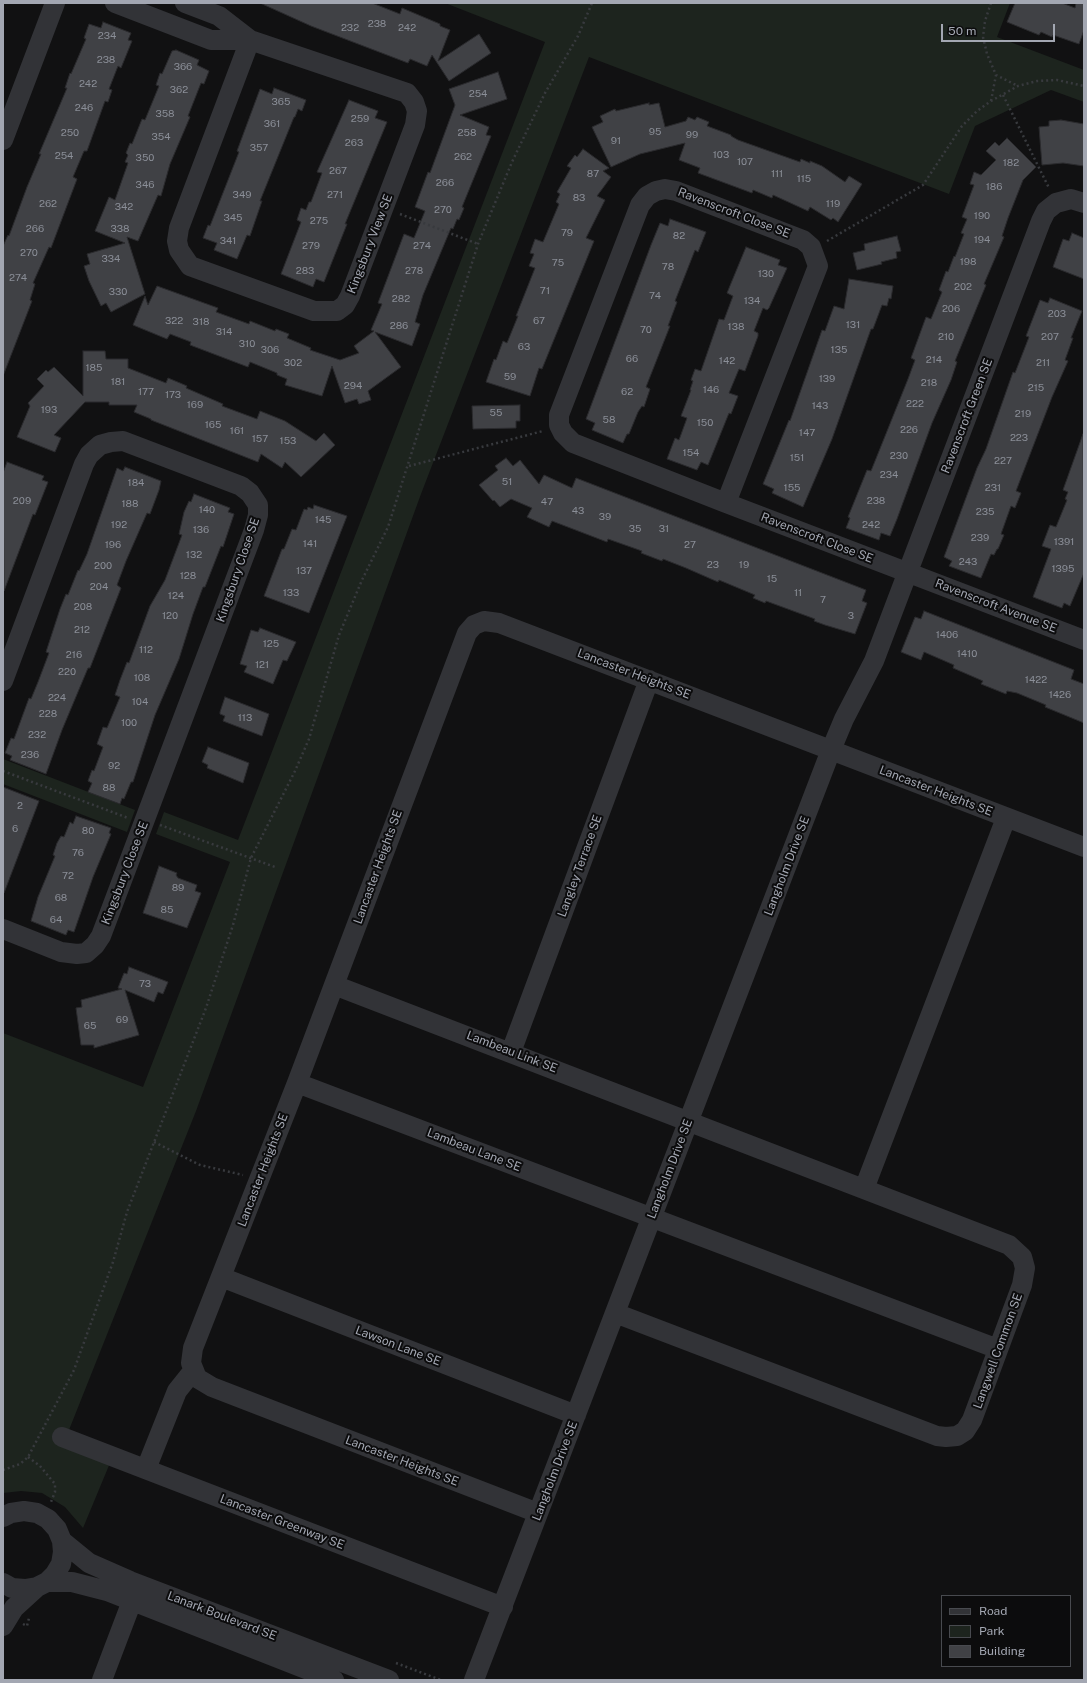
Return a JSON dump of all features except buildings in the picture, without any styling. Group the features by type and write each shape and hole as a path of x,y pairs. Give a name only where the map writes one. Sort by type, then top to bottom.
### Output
{"street":[{"path":"3,140 55,3"},
{"name":"Kingsbury View SE","path":"115,3 211,40 250,40 400,89 407,93 417,111 415,125 350,296 345,305 337,310 314,312 190,266 183,259 177,241 179,228 250,40"},
{"name":"Kingsbury View SE","path":"185,3 219,16 250,40"},
{"name":"Ravenscroft Close SE","path":"811,247 803,240 676,191 665,188 647,196 640,205 559,415 559,425 563,433 573,443 907,573"},
{"path":"1056,203 1071,199 1084,203"},
{"name":"Ravenscroft Green SE","path":"874,661 1041,222 1046,211 1056,203"},
{"path":"726,503 814,279 818,266 811,247"},
{"name":"Kingsbury Close SE","path":"3,681 84,464 89,455 100,445 110,442 123,441 241,486 250,493 258,505 258,515 254,530 101,936 95,945 86,953 77,954 61,952 3,930"},
{"name":"Ravenscroft Avenue SE","path":"907,573 1084,640"},
{"name":"Lancaster Heights SE","path":"538,1513 212,1387 197,1378 191,1363 193,1348 334,985 462,642 474,625 484,621 498,623 1084,847"},
{"name":"Langholm Drive SE","path":"474,1680 831,750 844,719 874,661"},
{"name":"Langley Terrace SE","path":"511,1052 649,680"},
{"path":"864,1189 1006,818"},
{"name":"Lambeau Link SE","path":"334,985 689,1121"},
{"name":"Lambeau Lane SE","path":"297,1082 998,1349"},
{"name":"Langwell Common SE","path":"615,1314 937,1436 957,1436 969,1426 1024,1277 1022,1258 1017,1250 1009,1245 689,1121"},
{"name":"Lawson Lane SE","path":"221,1277 576,1414"},
{"path":"146,1470 177,1391 193,1371"},
{"name":"Lancaster Greenway SE","path":"62,1437 503,1607"},
{"path":"3,1517 11,1513 24,1511 37,1513 48,1519 57,1529 62,1541 63,1552 61,1564 55,1574 14,1608 3,1626"},
{"name":"Lanark Boulevard SE","path":"62,1541 89,1563 389,1680"},
{"name":"Lanark Boulevard SE","path":"3,1583 12,1588 25,1589 42,1584 83,1584 107,1591 334,1680"},
{"path":"102,1680 132,1601"}],"path":[{"path":"3,1470 20,1464 28,1457 74,1370 112,1262 127,1212 206,1008 233,925 251,858 296,771 309,739 339,635 362,580 388,527 478,244 512,162 542,100 578,36 592,3"},
{"path":"991,3 982,37 996,75 991,101"},
{"path":"996,75 1018,86"},
{"path":"811,247 833,239 923,185 962,126 977,111 991,101 1018,86 1037,81 1057,80 1084,86"},
{"path":"1003,95 1056,203"},
{"path":"384,208 478,244"},
{"path":"408,466 534,434 559,425"},
{"path":"154,1142 200,1165 245,1176"},
{"path":"28,1457 40,1466 55,1484 55,1492 50,1503"},
{"path":"47,1501 56,1506"},
{"path":"27,1626 33,1612"},
{"path":"389,1660 441,1680"}],"green space":[{"path":"445,3 1010,3 997,37 1084,70 1084,102 1051,90 975,126 949,194 589,57 421,494 196,1111 63,1445 110,1463 83,1528 65,1507 42,1493 21,1491 3,1493 3,1033 143,1087 230,862 156,834 164,812 238,840 545,42"},
{"path":"3,759 135,810 127,832 3,784"}]}
